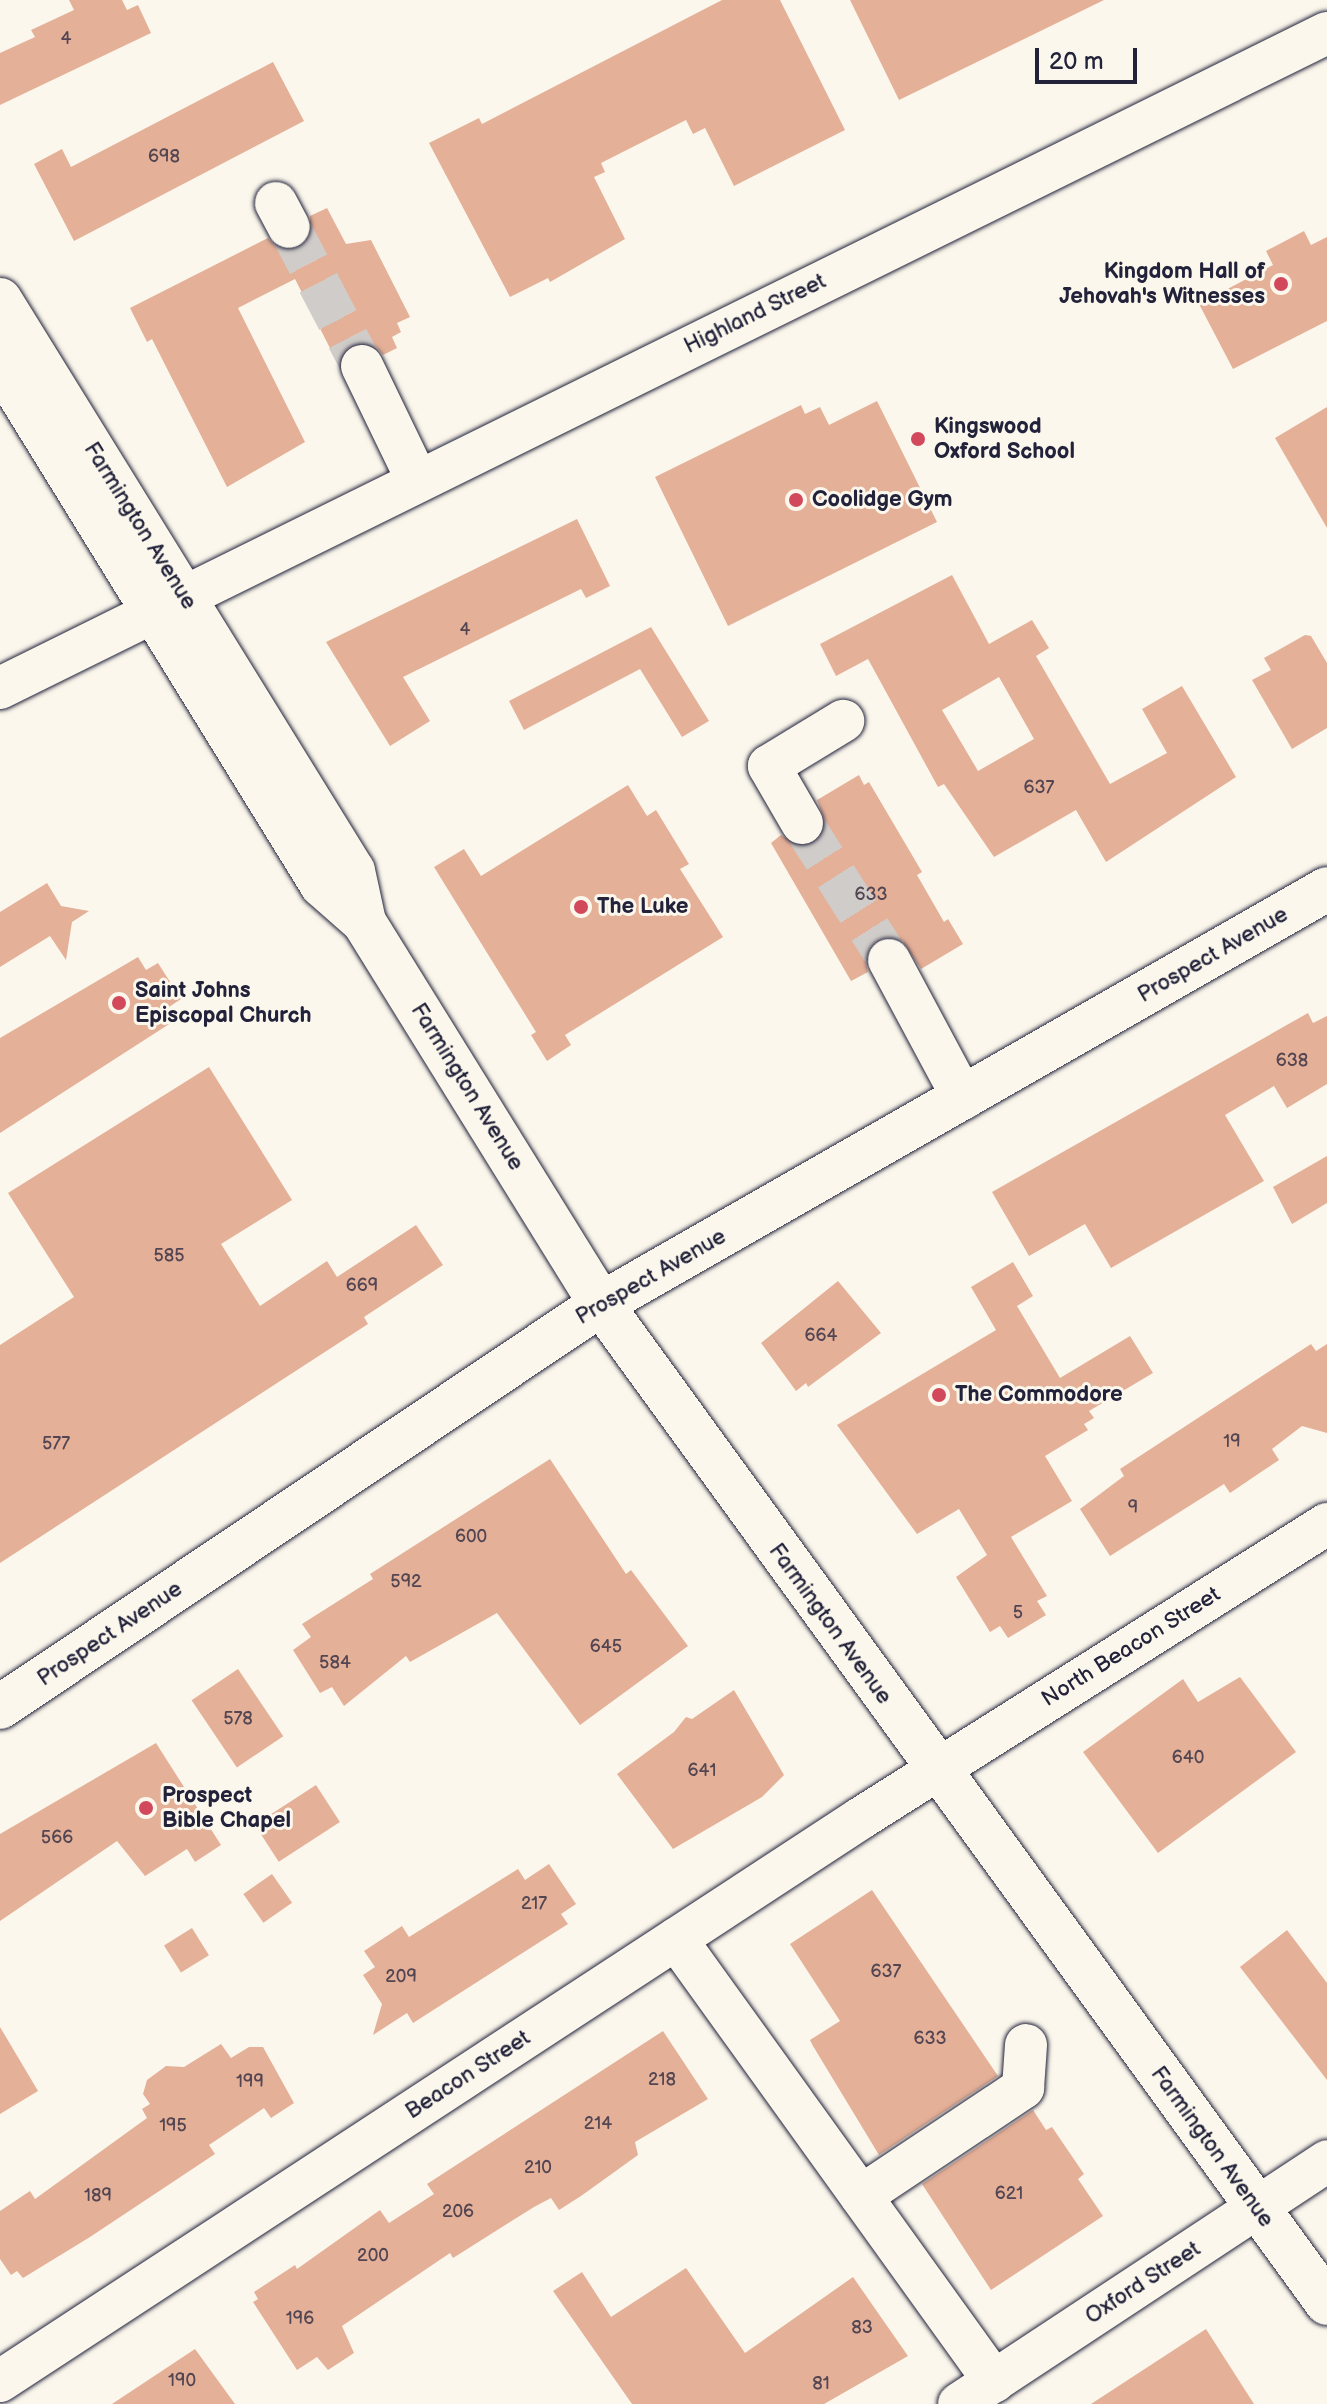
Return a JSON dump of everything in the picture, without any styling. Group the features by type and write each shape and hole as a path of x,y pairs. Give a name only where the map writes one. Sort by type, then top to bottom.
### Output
{"main road":[{"name":"Farmington Avenue","path":"0,300 322,885 364,922 601,1304 936,1770 1327,2303"},
{"name":"Farmington Avenue","path":"0,363 169,604"},
{"name":"Prospect Avenue","path":"0,1707 601,1304 1327,889"}],"street":[{"name":"Highland Street","path":"0,688 1327,33"},
{"path":"362,366 417,480"},
{"path":"802,823 769,766 843,721"},
{"path":"889,960 963,1098"},
{"name":"North Beacon Street","path":"936,1770 1327,1524"},
{"name":"Beacon Street","path":"0,2381 936,1770"},
{"path":"676,1939 994,2381"},
{"path":"861,2196 1023,2088 1026,2045"},
{"name":"Oxford Street","path":"959,2404 1327,2161"}],"building":[{"path":"69,0 122,0 127,10 138,5 151,33 0,105 0,53 35,37 31,30 74,10"},
{"path":"722,0 780,0 845,130 734,186 705,128 693,134 686,120 601,163 605,172 594,177 625,239 550,282 548,278 510,297 429,143 479,118 482,124"},
{"path":"850,0 1104,0 899,100"},
{"path":"273,62 304,121 74,241 34,164 62,149 71,167"},
{"path":"327,208 346,244 371,240 410,317 397,323 401,332 392,337 397,348 383,355 375,346 352,344 338,364 295,279 238,308 305,442 227,487 152,339 147,342 130,308 268,238 277,248 300,248 310,239 310,216"},
{"name":"Kingdom Hall of Jehovah's Witnesses","path":"1304,231 1311,245 1327,237 1327,321 1233,369 1199,304 1273,265 1266,251"},
{"name":"Coolidge Gym","path":"877,401 937,522 728,626 655,477 801,405 805,414 820,407 829,425"},
{"path":"1327,407 1327,528 1275,438"},
{"path":"577,519 610,586 586,598 581,589 403,677 430,721 390,746 326,642"},
{"path":"952,575 989,644 1032,620 1049,648 1036,656 1110,784 1167,753 1142,709 1182,686 1236,777 1106,862 1076,810 994,857 944,784 938,787 868,659 836,676 820,644","holes":["999,677 1034,739 978,771 942,710"]},
{"path":"651,627 709,721 682,737 640,669 524,730 509,701"},
{"path":"1305,635 1311,636 1327,663 1327,728 1292,749 1252,680 1271,670 1264,658"},
{"path":"859,775 864,785 869,782 922,872 917,875 944,922 948,919 963,944 921,969 902,940 878,939 865,958 868,972 851,981 771,843 781,835 801,847 815,843 826,824 817,800"},
{"name":"The Luke","path":"628,785 647,816 656,810 689,864 680,869 723,937 565,1035 571,1045 547,1061 531,1035 536,1032 434,867 464,849 481,876"},
{"path":"47,883 61,906 89,911 72,922 66,960 50,936 0,967 0,912"},
{"name":"Saint Johns Episcopal Church","path":"138,957 146,970 158,963 181,999 169,1007 177,1019 0,1133 0,1038"},
{"path":"1308,1013 1313,1023 1327,1016 1327,1084 1287,1108 1274,1086 1225,1115 1264,1181 1111,1268 1085,1224 1029,1256 992,1192"},
{"path":"209,1067 292,1200 221,1244 260,1306 327,1261 337,1277 416,1225 443,1265 364,1317 368,1324 0,1563 0,1345 74,1297 8,1193"},
{"path":"1327,1156 1327,1203 1292,1224 1273,1187"},
{"path":"1013,1262 1033,1296 1017,1306 1060,1378 1130,1336 1153,1373 1089,1411 1094,1418 1084,1424 1088,1430 1045,1456 1072,1501 1011,1537 1047,1596 1037,1601 1046,1615 1008,1638 1000,1626 990,1632 956,1577 987,1555 959,1509 917,1534 837,1425 996,1330 971,1287"},
{"path":"838,1281 881,1333 808,1387 806,1383 796,1391 761,1343"},
{"path":"1311,1344 1316,1351 1327,1344 1327,1433 1302,1426 1272,1449 1279,1460 1230,1493 1224,1484 1110,1556 1080,1509 1124,1476 1120,1469"},
{"path":"550,1459 626,1574 631,1570 688,1646 580,1725 497,1613 410,1662 406,1656 344,1706 332,1687 320,1693 293,1650 311,1637 302,1624 373,1579 370,1574"},
{"path":"238,1669 283,1736 237,1767 192,1700"},
{"path":"1240,1677 1296,1752 1158,1853 1083,1752 1183,1679 1198,1702"},
{"path":"734,1690 784,1775 762,1797 673,1849 617,1774 674,1732 686,1717 692,1719"},
{"path":"156,1743 221,1845 195,1862 187,1849 145,1876 117,1841 0,1921 0,1834"},
{"path":"316,1785 340,1822 279,1862 255,1825"},
{"path":"549,1864 576,1904 561,1914 568,1924 413,2023 407,2013 373,2035 382,2004 363,1975 375,1967 364,1951 402,1926 409,1937 518,1869 525,1880"},
{"path":"272,1874 292,1903 263,1923 243,1894"},
{"path":"872,1890 998,2076 879,2155 810,2040 840,2021 790,1944"},
{"path":"192,1928 209,1955 181,1973 164,1945"},
{"path":"1287,1930 1327,1983 1327,2080 1240,1967"},
{"path":"0,2027 38,2091 0,2114"},
{"path":"663,2031 708,2099 635,2142 638,2155 559,2210 551,2198 534,2207 453,2258 450,2253 342,2326 354,2353 328,2370 317,2357 297,2370 253,2302 258,2299 254,2292 295,2265 297,2269 380,2210 389,2223 434,2194 427,2184"},
{"path":"221,2044 231,2058 249,2047 263,2047 294,2103 271,2118 264,2108 209,2145 215,2154 90,2237 23,2278 17,2271 11,2275 0,2259 0,2211 30,2191 35,2199 147,2118 142,2109 150,2104 143,2094 147,2080 166,2066 184,2067"},
{"path":"1033,2110 1046,2130 1052,2127 1084,2174 1078,2179 1103,2216 991,2290 922,2184"},
{"path":"686,2268 745,2353 853,2277 908,2356 824,2404 632,2404 553,2291 582,2272 611,2317"},
{"path":"1206,2329 1254,2404 1091,2404"},
{"path":"195,2349 235,2404 112,2404"}],"tunnel":[{"path":"289,227 362,366"},
{"path":"802,823 889,960"}],"place":[{"name":"Kingdom Hall of Jehovah's Witnesses","path":"1281,284"},
{"name":"Kingswood Oxford School","path":"918,439"},
{"name":"Coolidge Gym","path":"796,500"},
{"name":"The Luke","path":"581,907"},
{"name":"Saint Johns Episcopal Church","path":"119,1003"},
{"name":"The Commodore","path":"939,1395"},
{"name":"Prospect Bible Chapel","path":"146,1808"}]}
